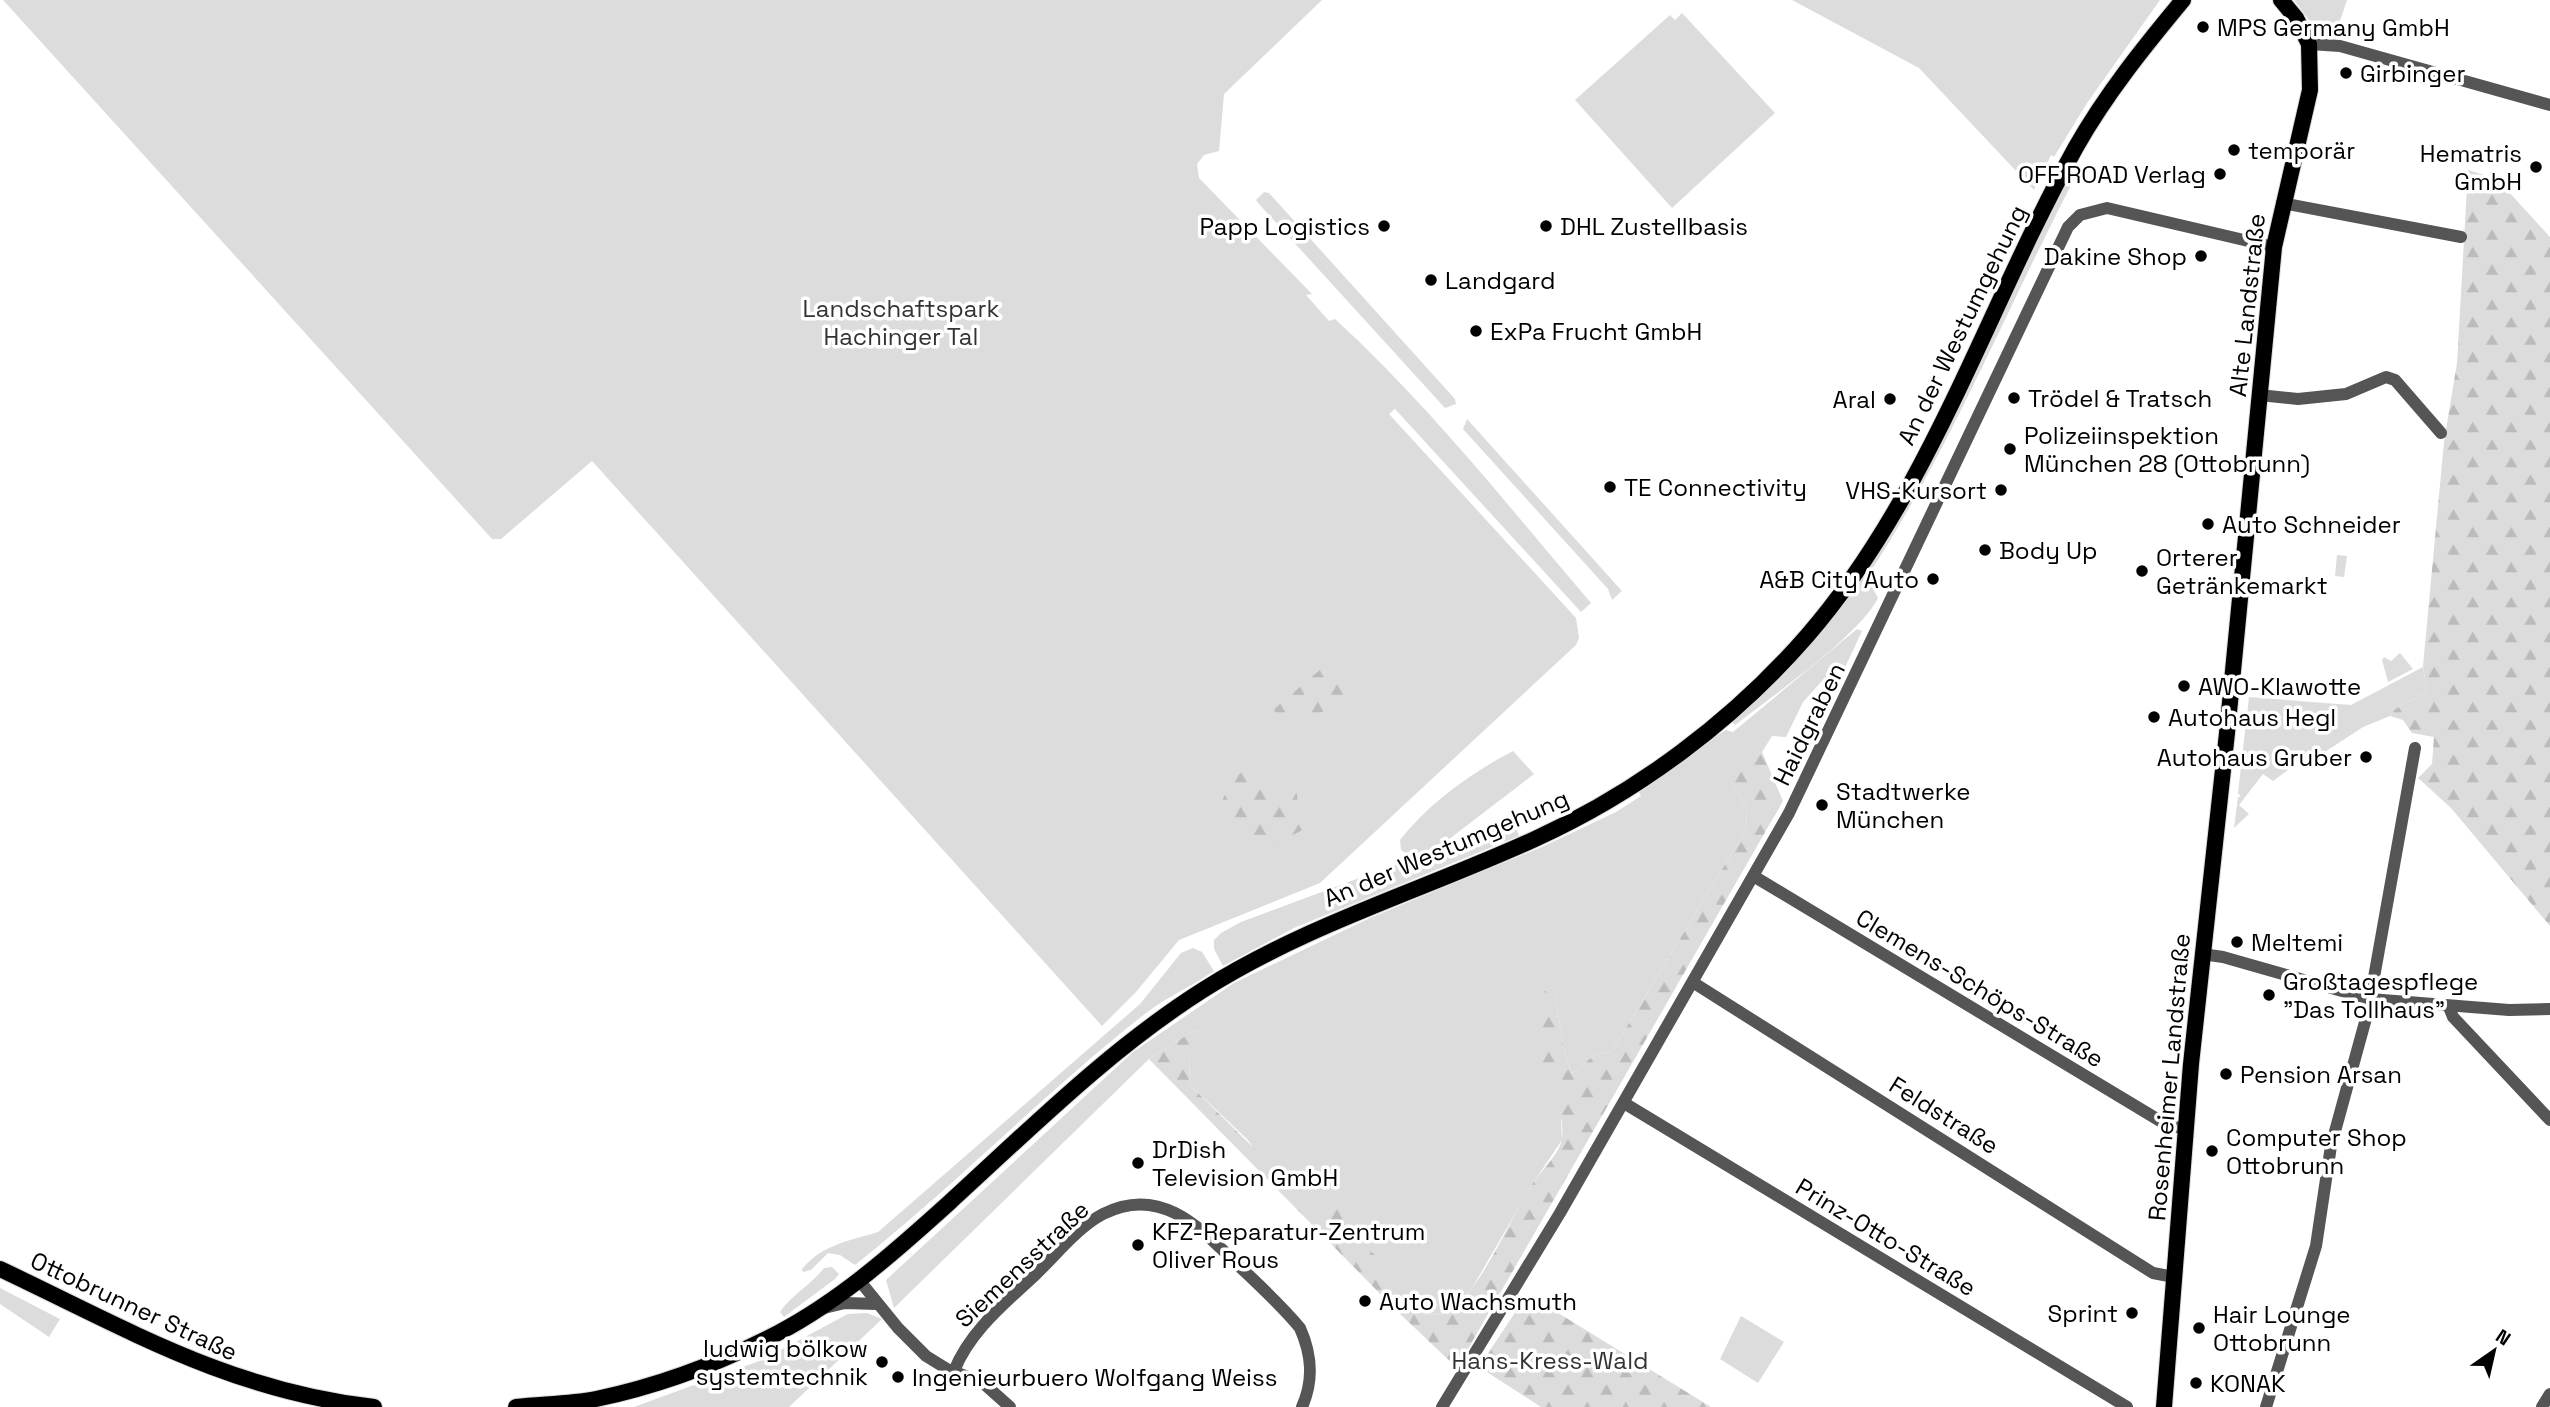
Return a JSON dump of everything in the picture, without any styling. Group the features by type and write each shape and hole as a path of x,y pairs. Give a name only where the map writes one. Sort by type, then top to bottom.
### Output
{"main road":[{"name":"An der Westumgehung","path":"516,1407 592,1400 651,1384 741,1350 779,1332 859,1280 1125,1045 1200,991 1297,938 1539,838 1610,799 1689,747 1750,695 1810,633 1866,555 1906,490 1956,396 2077,146 2113,87 2183,0"},
{"name":"Alte Landstraße","path":"2225,751 2274,247 2310,90 2309,44 2296,18 2281,0"},
{"name":"Rosenheimer Landstraße","path":"2164,1407 2202,954 2225,751"},
{"name":"Ottobrunner Straße","path":"0,1269 140,1338 218,1372 311,1398 373,1407"}],"street":[{"path":"2309,44 2352,49 2550,105"},
{"path":"2282,203 2461,237"},
{"name":"Haidgraben","path":"1442,1407 1515,1290 1755,877 1827,736 2067,227 2080,215 2107,208 2274,247"},
{"path":"2259,395 2298,400 2346,394 2386,377 2395,380 2441,433"},
{"path":"2266,1407 2316,1246 2331,1146 2370,999 2404,795 2415,748"},
{"name":"Clemens-Schöps-Straße","path":"1755,877 2167,1125 2186,1129"},
{"path":"2202,954 2223,957 2370,999 2449,1007 2550,1009"},
{"name":"Feldstraße","path":"1694,983 2153,1273 2174,1277"},
{"path":"2449,1007 2454,1017 2550,1120"},
{"name":"Prinz-Otto-Straße","path":"1624,1103 2127,1407"},
{"name":"Siemensstraße","path":"954,1371 961,1354 981,1327 1086,1226 1111,1211 1144,1205 1176,1213 1200,1228 1300,1328 1307,1345 1310,1370 1302,1407"},
{"path":"859,1280 877,1304 926,1356 991,1387 1010,1407"},
{"path":"817,1309 845,1303 877,1304"},
{"path":"2542,1407 2550,1394"}],"green space":[{"name":"Landschaftspark Hachinger Tal","path":"3,0 1322,0 1224,94 1219,151 1204,155 1197,164 1199,178 1312,294 1306,295 1329,321 1335,319 1436,421 1591,603 1581,612 1395,409 1389,414 1576,618 1579,638 1576,645 1320,883 1179,940 1136,992 1102,1026 592,461 501,539 492,539"},
{"path":"1792,0 2160,0 2087,103 2054,157 2051,155 2034,190 1919,68"},
{"path":"2294,0 2347,0 2336,33 2321,36"},
{"path":"1682,13 1775,113 1672,208 1575,100 1670,15 1675,20"},
{"path":"2072,168 2078,172 1952,428 1867,577 1878,598 1853,630 1834,647 1735,725 1732,722 1790,665 1837,607"},
{"path":"2468,170 2497,179 2550,237 2550,926 2451,808 2418,778 2432,764 2434,737 2412,733 2403,720 2390,716 2395,709 2427,692 2423,666 2444,442 2457,363"},
{"path":"1264,192 1269,193 1455,399 1456,404 1445,408 1259,204 1256,200"},
{"path":"1467,419 1622,591 1612,600 1608,589 1463,429"},
{"path":"2337,555 2347,556 2344,577 2335,576"},
{"path":"1857,629 1862,631 1841,676 1832,670 1803,702 1786,737 1772,736 1732,783 1747,810 1746,830 1612,1051 1594,1055 1572,1074 1565,1054 1555,995 1562,1140 1533,1183 1471,1290 1447,1313 1423,1315 1417,1303 1395,1294 1362,1243 1349,1242 1340,1236 1336,1228 1345,1227 1337,1207 1329,1212 1329,1221 1281,1179 1271,1175 1248,1140 1190,1085 1189,1058 1200,1030 1190,1033 1149,1059 894,1308 886,1280 1133,1052 1234,983 1370,918 1542,847 1616,812 1641,796 1639,792 1716,736 1726,730 1733,732"},
{"path":"2400,653 2413,669 2388,682 2382,660 2384,657 2391,661"},
{"path":"1328,663 1330,675 1342,673 1347,680 1348,689 1328,708 1316,715 1305,717 1300,710 1294,710 1285,719 1277,721 1274,709"},
{"path":"2423,667 2427,692 2395,709 2390,716 2363,727 2305,765 2300,761 2273,781 2263,774 2239,805 2249,814 2234,828 2238,797 2241,797 2238,793 2249,697 2351,705"},
{"path":"1772,736 1762,752 1783,801 1457,1368 1398,1312 1149,1059 1190,1033 1201,1030 1189,1058 1190,1085 1269,1163 1271,1175 1286,1179 1328,1220 1329,1212 1337,1207 1346,1227 1336,1228 1342,1239 1362,1243 1377,1257 1381,1269 1392,1276 1390,1286 1395,1293 1411,1296 1423,1315 1449,1311 1461,1301 1484,1271 1533,1183 1561,1144 1562,1120 1537,1046 1534,1028 1536,1009 1544,991 1555,995 1565,1054 1572,1074 1594,1055 1612,1051 1746,830 1747,810 1732,783 1736,761"},
{"path":"1513,751 1534,774 1440,846 1410,856 1401,850 1400,840 1437,801 1466,779"},
{"path":"1239,773 1252,774 1266,783 1294,789 1297,806 1305,815 1304,829 1271,847 1250,839 1238,820 1232,822 1221,812 1231,776"},
{"path":"1514,821 1519,836 1294,928 1223,966 1214,949 1214,940 1221,933 1241,922 1405,861 1425,859"},
{"path":"1193,948 1202,952 1214,971 1154,1007 1109,1043 855,1265 840,1255 828,1253 811,1270 803,1272 802,1269 810,1261 827,1249 878,1232 1140,1004 1181,953"},
{"path":"832,1267 839,1274 835,1279 784,1317 780,1312 789,1301 824,1268"},
{"path":"0,1288 60,1319 49,1337 0,1304"},
{"name":"Hans-Kress-Wald","path":"1537,1300 1711,1407 1541,1407 1479,1367 1518,1308 1530,1311"},
{"path":"867,1313 882,1319 789,1407 634,1407 762,1360 848,1314"},
{"path":"1741,1316 1784,1342 1758,1383 1720,1359"}],"place":[{"name":"MPS Germany GmbH","path":"2203,27"},
{"name":"Girbinger","path":"2346,73"},
{"name":"temporär","path":"2234,150"},
{"name":"Hematris GmbH","path":"2536,167"},
{"name":"OFF ROAD Verlag","path":"2220,174"},
{"name":"Papp Logistics","path":"1384,226"},
{"name":"DHL Zustellbasis","path":"1546,226"},
{"name":"Dakine Shop","path":"2201,256"},
{"name":"Landgard","path":"1431,280"},
{"name":"ExPa Frucht GmbH","path":"1476,331"},
{"name":"Trödel & Tratsch","path":"2014,398"},
{"name":"Aral","path":"1890,399"},
{"name":"Polizeiinspektion München 28 (Ottobrunn)","path":"2010,449"},
{"name":"TE Connectivity","path":"1610,487"},
{"name":"VHS-Kursort","path":"2001,490"},
{"name":"Auto Schneider","path":"2208,524"},
{"name":"Body Up","path":"1985,550"},
{"name":"Orterer Getränkemarkt","path":"2142,571"},
{"name":"A&B City Auto","path":"1933,579"},
{"name":"AWO-Klawotte","path":"2184,686"},
{"name":"Autohaus Hegl","path":"2154,717"},
{"name":"Autohaus Gruber","path":"2366,757"},
{"name":"Stadtwerke München","path":"1822,805"},
{"name":"Meltemi","path":"2237,942"},
{"name":"Großtagespflege \"Das Tollhaus\"","path":"2269,995"},
{"name":"Pension Arsan","path":"2226,1074"},
{"name":"Computer Shop Ottobrunn","path":"2212,1151"},
{"name":"DrDish Television GmbH","path":"1138,1163"},
{"name":"KFZ-Reparatur-Zentrum Oliver Rous","path":"1138,1245"},
{"name":"Auto Wachsmuth","path":"1365,1301"},
{"name":"Sprint","path":"2132,1313"},
{"name":"Hair Lounge Ottobrunn","path":"2199,1328"},
{"name":"ludwig bölkow systemtechnik","path":"882,1362"},
{"name":"Ingenieurbuero Wolfgang Weiss","path":"898,1377"},
{"name":"KONAK","path":"2196,1383"}]}
